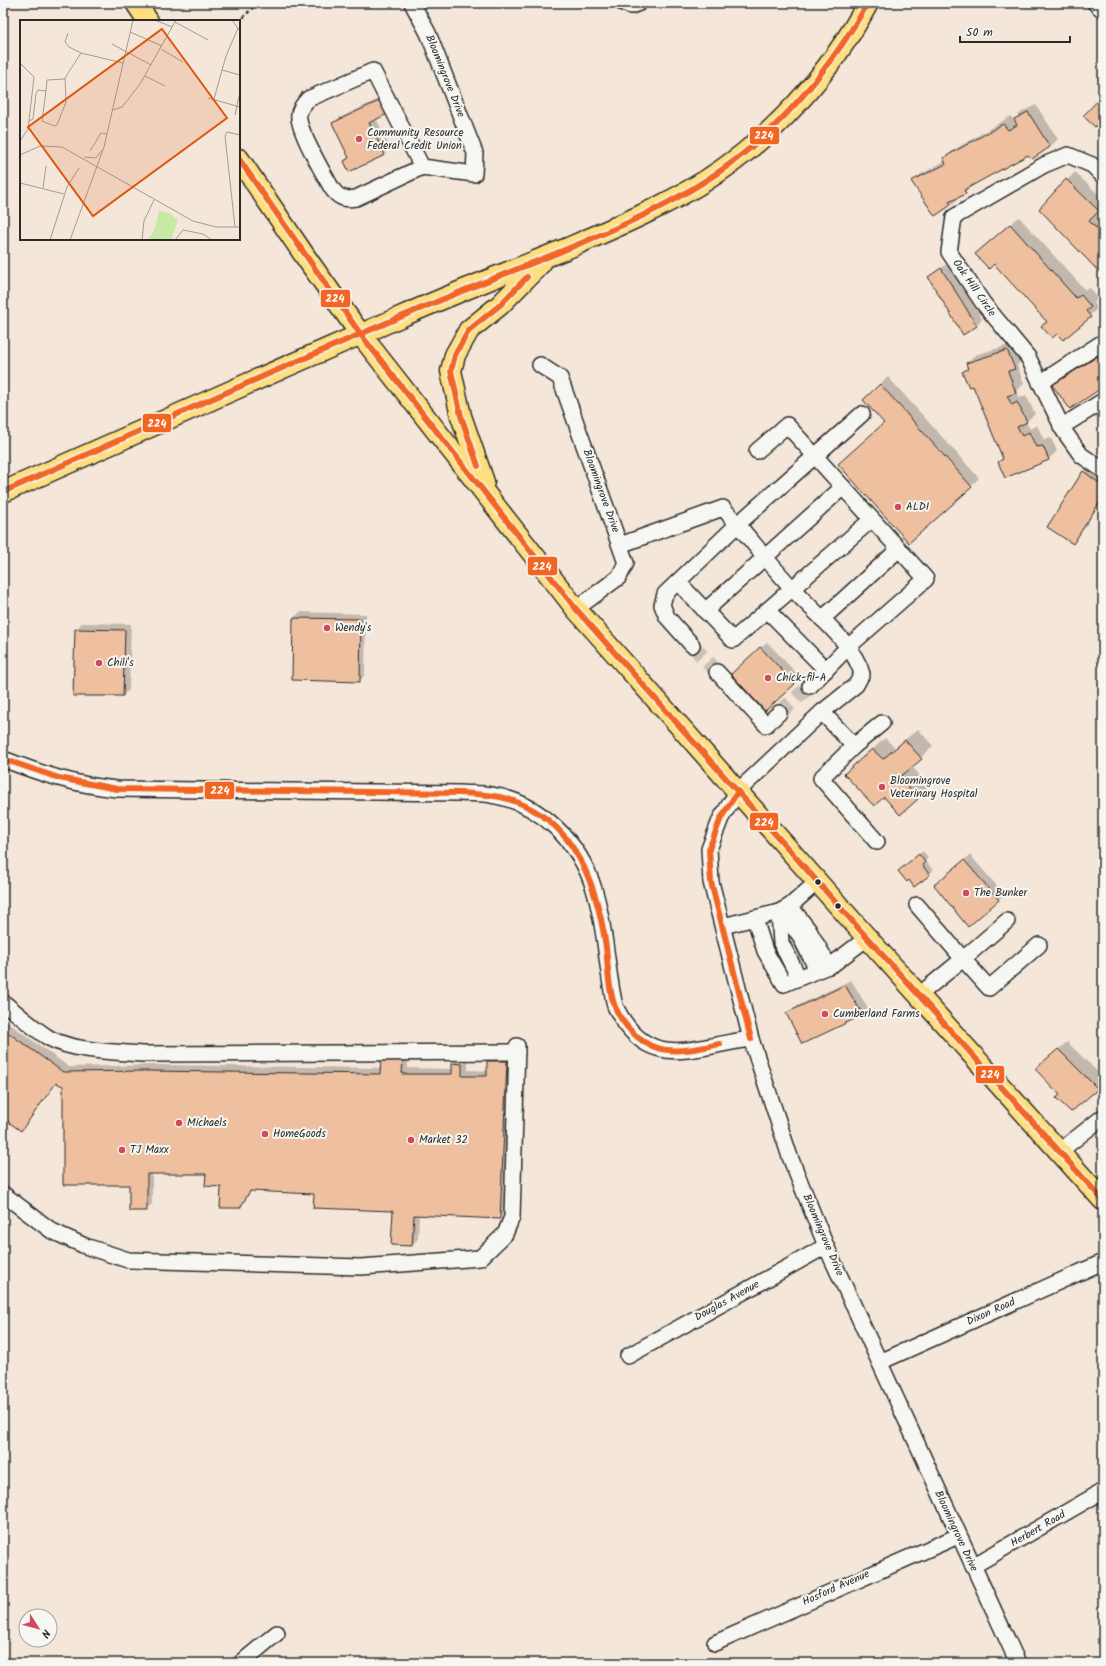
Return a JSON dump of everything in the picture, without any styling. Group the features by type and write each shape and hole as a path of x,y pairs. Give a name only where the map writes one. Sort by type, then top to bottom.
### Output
{"main road":[{"path":"136,3 147,20"},
{"path":"3,492 361,335 638,217 670,201 706,180 735,159 769,131 816,82 839,51 868,3"},
{"path":"240,160 361,335 576,609 867,938 1103,1200"},
{"path":"491,501 461,416 451,371 455,355 469,330 500,305 548,256"}],"street":[{"name":"Bloomingrove Drive","path":"412,3 428,33 475,153 474,174 422,166"},
{"path":"623,3 631,6 639,3"},
{"path":"1095,3 1103,10"},
{"path":"373,71 422,166 356,198 344,200 336,195 331,187 301,128 298,116 301,106 308,99 373,71"},
{"name":"Oak Hill Circle","path":"1103,176 1092,165 1068,155 1044,165 954,217 949,252 983,303 1028,357 1061,427 1081,455 1103,470"},
{"path":"1040,382 1103,342"},
{"name":"Bloomingrove Drive","path":"540,365 560,378 626,563 619,577 576,609"},
{"path":"1061,427 1103,401"},
{"path":"692,646 673,625 662,605 665,594 738,524 862,414"},
{"path":"756,451 787,424 926,579 848,647 810,686"},
{"path":"705,610 843,487"},
{"path":"620,545 723,508 765,558 848,647"},
{"path":"678,582 734,640 872,520"},
{"path":"822,619 900,549"},
{"path":"768,611 826,670"},
{"name":"Bloomingrove Drive","path":"848,647 860,664 862,674 856,685 822,712 738,791 721,818 709,849 711,882 751,1039 790,1157 826,1246 958,1536 1018,1663"},
{"path":"717,672 766,725 779,713"},
{"path":"822,712 854,746"},
{"path":"877,842 820,778 854,746 882,723"},
{"path":"3,758 54,778 94,787 117,789 460,793 491,795 512,801 533,810 565,837 578,853 587,870 598,908 615,1006 622,1021 632,1034 645,1044 660,1049 676,1051 751,1039"},
{"path":"723,926 755,919 785,909 818,881"},
{"path":"917,905 989,988 1039,945"},
{"path":"785,909 781,943 809,974"},
{"path":"785,909 799,934 809,974"},
{"path":"755,919 765,951 784,984 809,974 867,938"},
{"path":"919,995 1007,921"},
{"path":"3,1002 50,1038 63,1043 93,1050 145,1054 517,1049 512,1217 505,1234 480,1258 361,1267 128,1260 85,1246 52,1231 3,1194"},
{"path":"1060,1151 1103,1117"},
{"name":"Douglas Avenue","path":"628,1356 826,1246"},
{"name":"Dixon Road","path":"880,1362 1103,1262"},
{"name":"Herbert Road","path":"973,1566 1103,1491"},
{"name":"Hosford Avenue","path":"715,1643 958,1536"},
{"path":"241,1663 277,1633"}],"path":[{"path":"240,21 257,3"}],"building":[{"path":"1103,95 1103,117 1095,127 1083,116"},
{"name":"Community Resource Federal Credit Union","path":"381,100 387,114 369,123 385,155 349,172 344,161 349,158 332,123"},
{"path":"1028,112 1050,147 1032,159 1028,155 964,190 966,194 949,202 951,205 935,216 911,181 946,164 943,158 1003,124 1008,130 1017,125 1014,119"},
{"path":"1066,179 1099,211 1089,221 1096,228 1100,223 1103,226 1103,276 1039,209"},
{"path":"1010,224 1076,298 1081,295 1091,307 1086,311 1091,317 1063,340 1057,334 1052,338 1041,326 1047,322 994,264 989,269 975,254"},
{"path":"941,268 977,326 963,335 928,277"},
{"path":"1007,350 1015,369 1008,371 1016,393 1007,396 1012,405 1017,402 1027,422 1017,427 1022,436 1029,432 1036,447 1043,446 1049,460 1005,478 998,462 1003,459 973,386 969,387 962,372 968,369 966,363"},
{"path":"1103,353 1103,387 1070,409 1052,385"},
{"path":"880,384 972,487 909,543 838,464 884,423 863,400"},
{"path":"1083,471 1103,486 1103,497 1073,544 1047,527"},
{"path":"293,618 361,619 360,682 292,680"},
{"name":"Chili's","path":"75,629 125,630 123,696 73,696"},
{"path":"760,647 795,684 765,711 731,674"},
{"name":"Bloomingrove Veterinary Hospital","path":"905,740 922,759 900,777 918,799 900,815 884,797 874,806 844,774 872,749 883,759"},
{"path":"919,854 925,862 922,865 930,875 914,887 909,880 907,882 898,871"},
{"name":"The Bunker","path":"964,860 999,900 968,927 934,885"},
{"name":"Cumberland Farms","path":"845,985 863,1015 802,1044 786,1013"},
{"path":"3,1029 63,1072 148,1071 380,1074 381,1060 403,1060 402,1074 452,1074 452,1063 462,1064 462,1076 487,1076 487,1061 507,1061 500,1219 414,1215 412,1246 391,1245 393,1211 313,1208 314,1194 250,1191 240,1208 220,1208 221,1187 205,1186 206,1174 147,1174 147,1211 129,1211 129,1185 63,1185 63,1086 56,1083 21,1131 3,1118"},
{"path":"1058,1049 1098,1089 1071,1112 1056,1098 1060,1095 1035,1069"}],"tunnel":[{"path":"692,645 717,672"},
{"path":"779,713 810,686"}],"transit line":[{"name":"224","path":"3,492 276,370 477,285 590,240 627,223 698,186 730,164 751,147 790,111 824,70 868,3"},
{"name":"224","path":"240,160 361,335 576,609 861,931 1103,1200"},
{"name":"224","path":"478,466 461,416 451,371 455,355 469,330 500,305 527,277"},
{"name":"224","path":"3,759 59,778 117,789 460,793 490,795 508,799 531,809 550,822 566,838 579,857 589,878 602,924 610,985 615,1007 622,1020 632,1032 644,1042 665,1050 688,1050 720,1044"},
{"name":"224","path":"738,791 721,818 709,849 711,882 751,1039"}],"place":[{"name":"Community Resource Federal Credit Union","path":"359,139"},
{"name":"ALDI","path":"898,507"},
{"name":"Wendy's","path":"327,628"},
{"name":"Chili's","path":"99,663"},
{"name":"Chick-fil-A","path":"768,678"},
{"name":"Bloomingrove Veterinary Hospital","path":"882,787"},
{"name":"The Bunker","path":"966,893"},
{"name":"Cumberland Farms","path":"825,1014"},
{"name":"Michaels","path":"179,1123"},
{"name":"HomeGoods","path":"265,1134"},
{"name":"Market 32","path":"411,1140"},
{"name":"TJ Maxx","path":"122,1150"}]}
